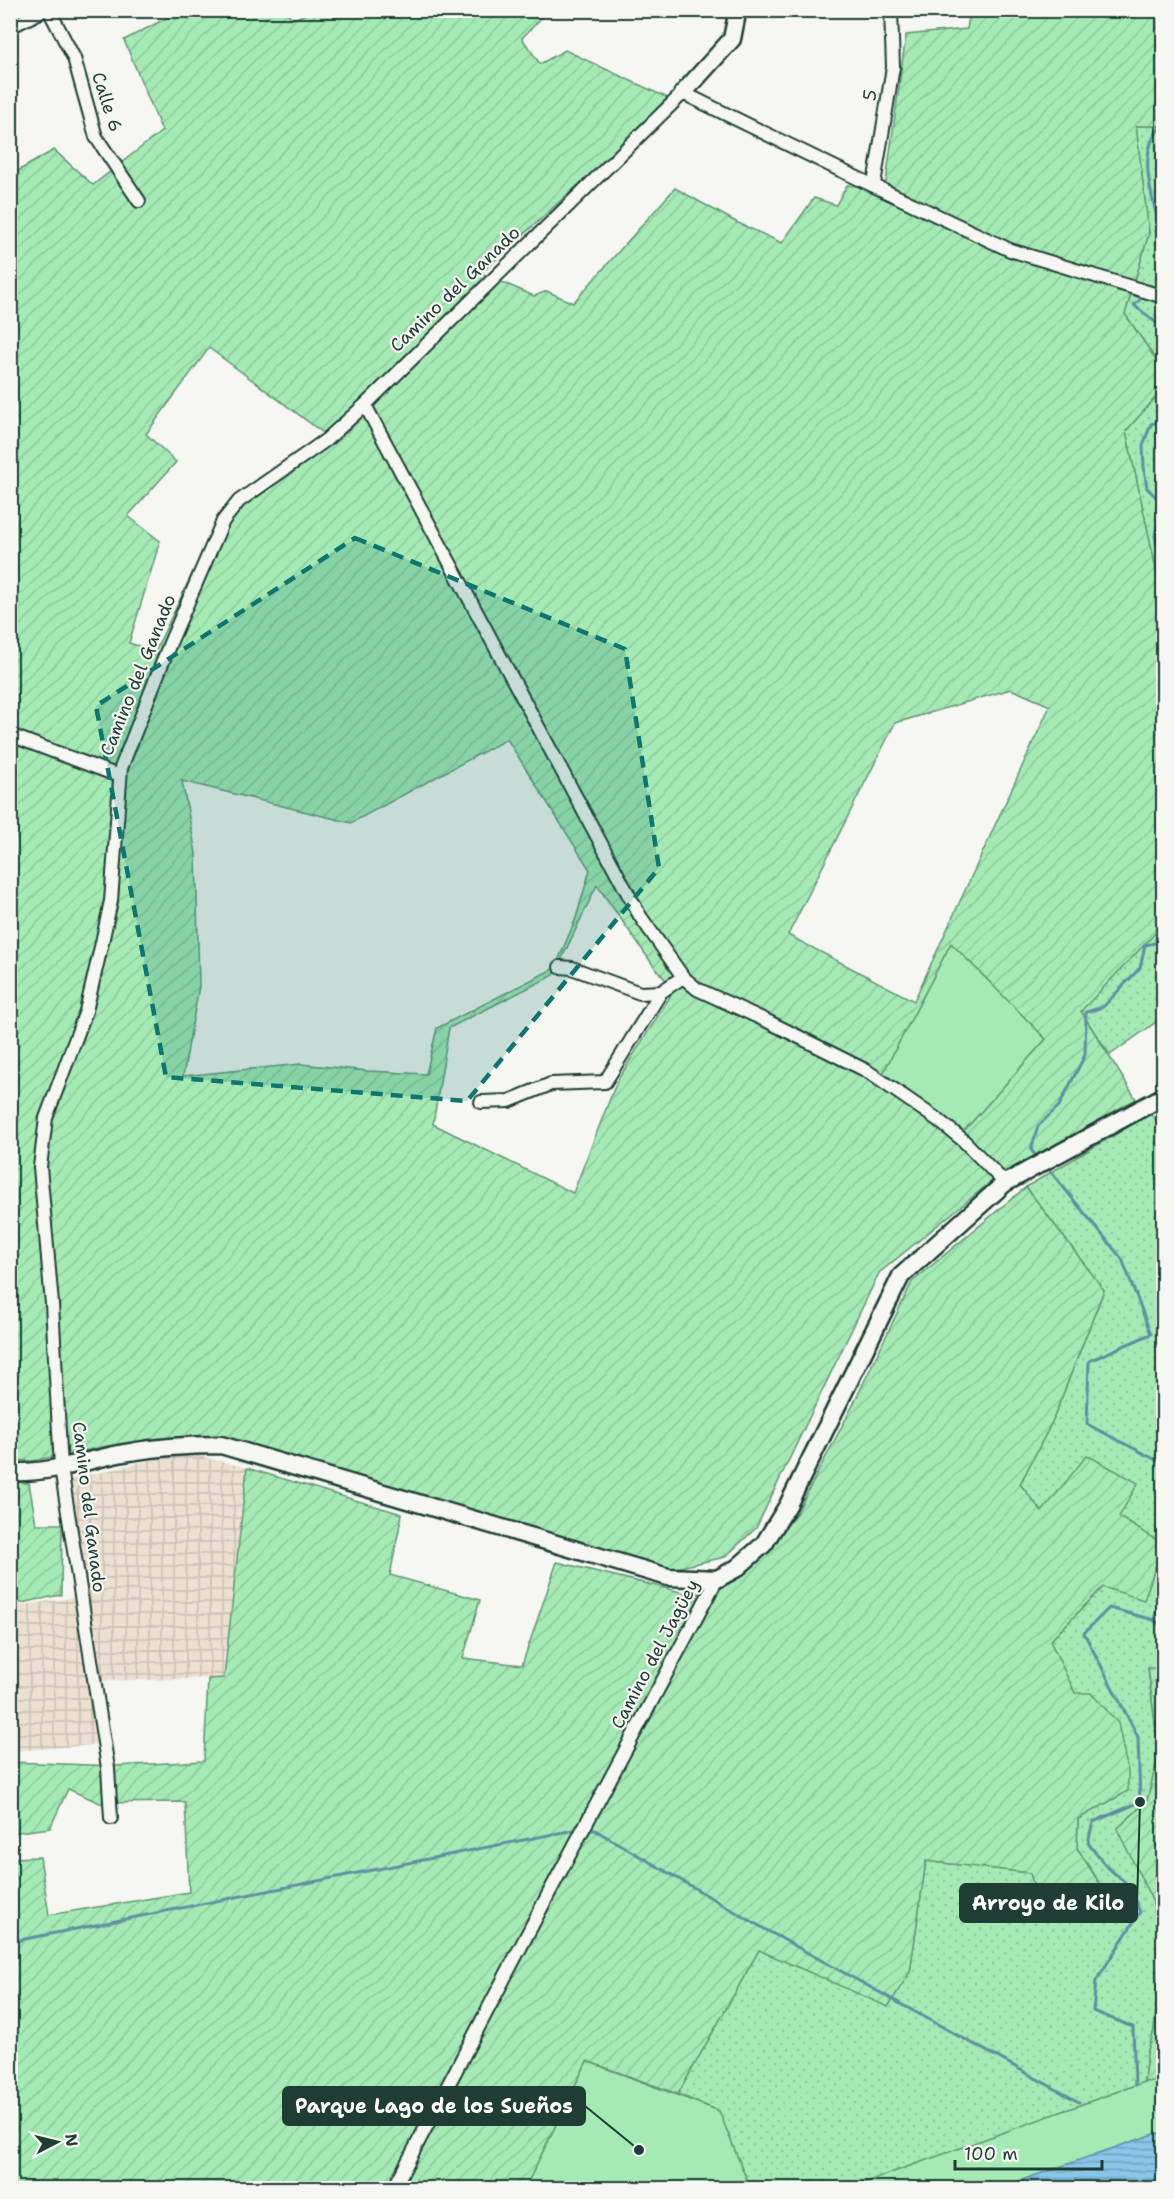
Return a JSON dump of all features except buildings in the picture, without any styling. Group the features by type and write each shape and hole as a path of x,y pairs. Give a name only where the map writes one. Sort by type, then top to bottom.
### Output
{"street":[{"path":"10,27 30,14 44,10"},
{"name":"Calle 6","path":"49,10 74,58 96,137 139,201"},
{"name":"Camino del Ganado","path":"111,1818 108,1768 61,1468 51,1292 40,1167 46,1118 86,1011 111,901 119,776 170,643 223,521 239,501 326,440 365,405 683,93 732,39 736,19 735,10"},
{"name":"5","path":"874,184 893,67 891,10"},
{"path":"683,93 1010,250 1164,297"},
{"path":"365,405 636,910 683,977 697,989 775,1024 867,1071 963,1140 1005,1183"},
{"path":"10,735 119,776"},
{"path":"560,967 572,968 640,993 661,992"},
{"path":"481,1102 509,1101 551,1084 605,1082 661,992 683,977"},
{"name":"Camino del Jagüey","path":"394,2188 717,1579 737,1568 764,1544 788,1505 902,1276 1005,1183 1164,1096"},
{"path":"10,1472 26,1473 61,1468 123,1453 178,1444 221,1445 668,1577 717,1579"}],"highlighted area":[{"path":"355,538 625,649 659,868 467,1101 166,1077 96,706"}],"shaded area":[{"path":"183,1452 247,1468 224,1678 98,1681 106,1744 11,1751 11,1607 84,1596 69,1480"}],"green space":[{"path":"316,10 548,11 522,38 540,64 565,50 672,100 481,273 534,296 547,291 573,303 675,188 736,222 782,243 814,198 836,205 847,185 885,189 906,35 967,29 970,11 1163,11 1163,126 1136,126 1149,233 1125,314 1163,370 1163,389 1126,431 1163,601 1163,925 1081,1011 1136,1099 993,1180 879,1273 756,1528 725,1557 662,1571 224,1440 113,1445 32,1461 11,1460 11,175 54,150 93,185 162,131 124,40 180,11 285,11 293,19","holes":["209,348 326,435 223,510 155,651 129,643 160,541 128,516 176,462 146,434","1011,689 1050,706 914,1001 788,935 895,723","507,739 590,870 576,918 555,968 437,1028 426,1074 301,1064 183,1076 199,986 196,853 182,781 351,823","597,885 653,965 674,990 617,1081 573,1193 433,1124 449,1028 554,975","951,943 1046,1039 964,1131 883,1073"]},
{"path":"1136,126 1163,126 1163,370 1125,314 1149,233"},
{"path":"1163,389 1163,601 1126,431"},
{"path":"1163,925 1163,1017 1110,1055 1080,1011"},
{"path":"951,943 1046,1039 964,1131 883,1073"},
{"path":"1150,1114 1164,1127 1163,1544 1119,1517 1087,1456 1042,1513 1020,1484 1052,1422 1104,1290 1026,1187"},
{"path":"1026,1187 1104,1290 1052,1422 1020,1484 1042,1512 1087,1455 1138,1483 1119,1517 1163,1544 1144,1600 1103,1587 1050,1641 1075,1693 1091,1693 1118,1723 1128,1772 1128,1791 1078,1819 1077,1848 1100,1884 1078,1910 1041,1912 1030,1873 926,1861 910,1972 888,2007 759,1950 678,2094 587,2061 525,2188 11,2188 10,1846 11,1858 40,1857 49,1915 189,1892 185,1802 100,1803 68,1789 50,1828 11,1833 11,1762 115,1766 204,1761 208,1679 224,1678 247,1468 402,1514 390,1575 480,1600 463,1658 522,1665 557,1562 685,1593 714,1593 770,1549 797,1512 852,1407 912,1282"},
{"path":"10,1482 29,1483 36,1524 62,1524 61,1595 11,1605"},
{"path":"1163,1547 1163,1668 1148,1669 1159,1753 1147,1801 1118,1830 1153,1902 1161,1952 1154,2031 1147,2053 1144,2082 849,2188 750,2188 719,2111 678,2094 759,1950 910,1972 926,1861 1030,1873 1041,1912 1078,1909 1100,1884 1077,1848 1078,1819 1127,1791 1050,1641 1103,1587 1144,1599"},
{"path":"1148,1668 1164,1668 1164,2080 1144,2082 1147,2053 1154,2031 1161,1952 1153,1902 1117,1829 1147,1801 1159,1753"},
{"path":"587,2061 719,2111 750,2188 525,2188"},
{"path":"1163,2080 1163,2132 999,2188 849,2188 1144,2082"}],"water":[{"path":"1163,2132 1163,2188 999,2188 1148,2136"}],"waterway":[{"path":"1164,129 1159,129 1153,139 1148,160 1149,183 1157,217 1164,219"},
{"path":"1151,290 1164,282"},
{"path":"1144,296 1134,305 1164,329"},
{"path":"1164,420 1151,424 1143,445 1147,488 1160,501 1155,536 1164,568"},
{"path":"1039,1159 1031,1150 1038,1126 1059,1106 1085,1055 1086,1012 1103,1007 1140,968 1145,945 1164,941"},
{"path":"1046,1166 1122,1259 1151,1334 1089,1361 1087,1424 1160,1462 1164,1468"},
{"path":"1135,2085 1133,2027 1093,2011 1096,1981 1140,1912 1129,1886 1104,1864 1088,1843 1093,1822 1140,1802 1138,1737 1084,1633 1109,1608 1154,1620 1164,1582"},
{"path":"1154,1620 1164,1628"},
{"path":"10,1942 579,1829"},
{"path":"588,1830 595,1830 768,1931 1079,2102"}],"place":[{"name":"Arroyo de Kilo","path":"1140,1802"},
{"name":"Parque Lago de los Sueños","path":"639,2150"}]}
